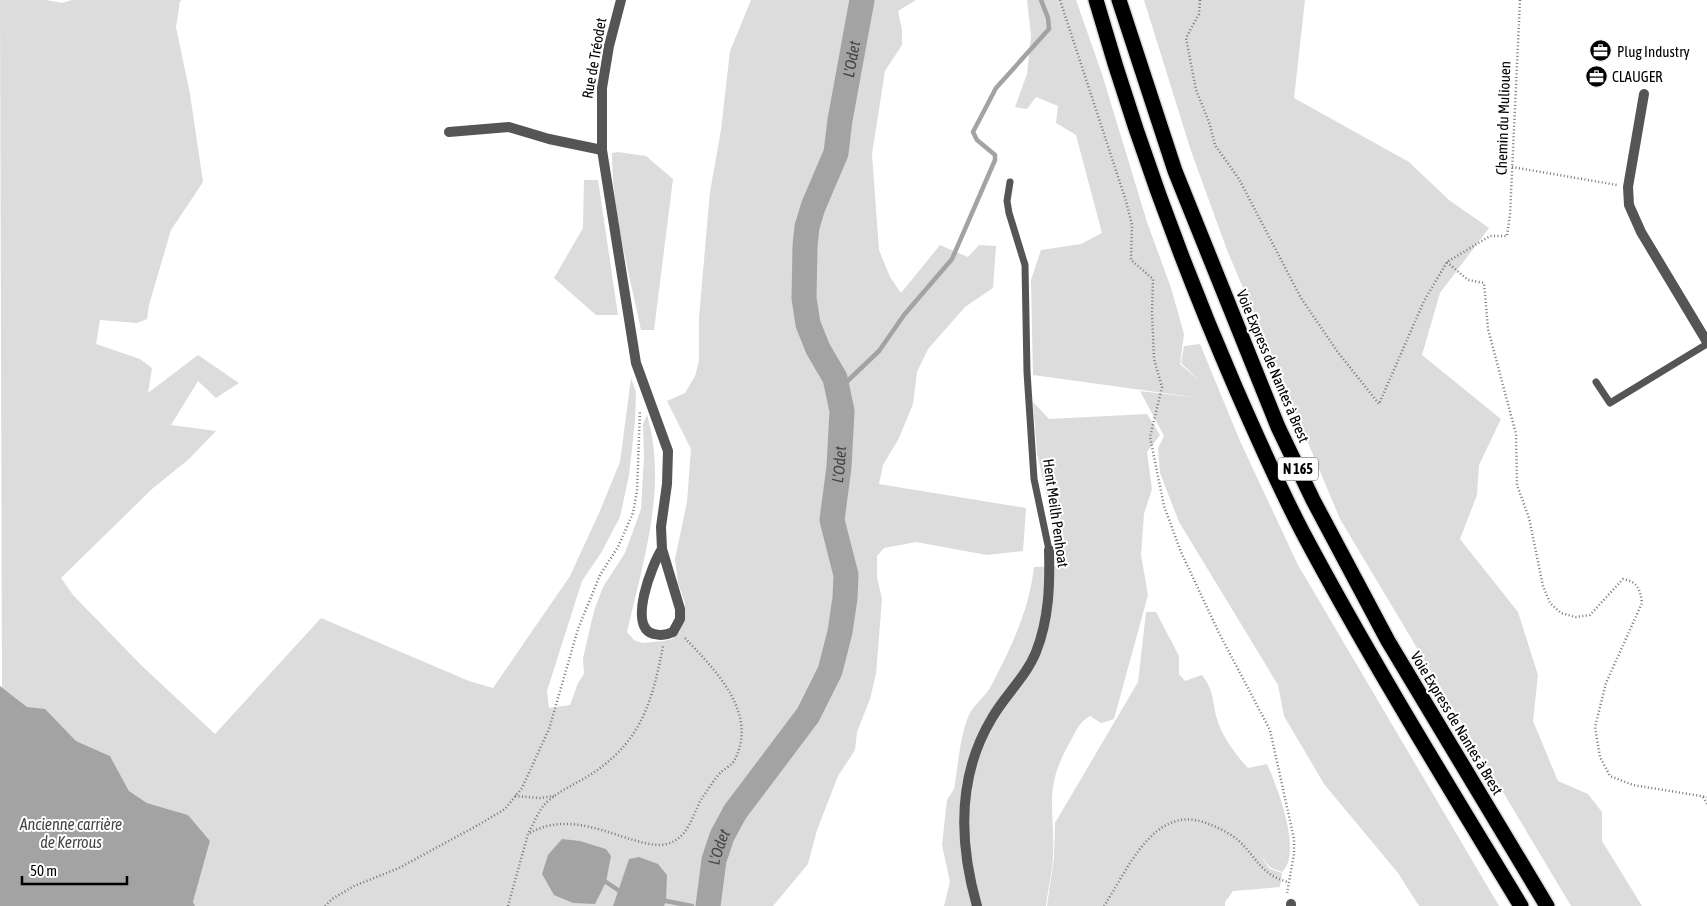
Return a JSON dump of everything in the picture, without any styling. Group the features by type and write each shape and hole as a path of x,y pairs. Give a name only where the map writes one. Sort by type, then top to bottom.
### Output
{"highway":[{"name":"N 165","path":"1096,0 1151,177 1208,324 1301,529 1354,627 1521,906"},
{"name":"Voie Express de Nantes à Brest","path":"1119,0 1178,180 1278,427 1317,508 1388,641 1547,906"}],"street":[{"name":"Rue de Tréodet","path":"621,0 609,46 602,88 602,150 636,363 668,451 667,484 661,527 662,549"},
{"path":"1644,94 1628,187 1633,218 1707,343"},
{"path":"449,132 509,127 549,139 602,150"},
{"path":"662,549 680,609 680,619 676,629 665,635 650,633 646,629 642,617 642,604 653,562 662,549"},
{"name":"Hent Meilh Penhoat","path":"977,906 966,863 963,835 963,812 969,772 991,718 1024,674 1039,644 1047,610 1049,550"}],"lane":[{"name":"Hent Meilh Penhoat","path":"1010,182 1007,201 1009,213 1025,265 1027,372 1034,479 1049,550"},
{"path":"1596,382 1610,403 1707,343"}],"path":[{"path":"1060,0 1126,201 1132,225 1131,260 1153,280 1154,359 1162,387 1150,437 1164,506 1180,552 1219,633 1270,730 1294,839 1294,854 1286,892 1291,905"},
{"path":"1200,0 1199,14 1186,38 1196,90 1209,122 1215,145 1239,179 1302,298 1338,351 1379,404 1424,301 1447,262 1468,280 1484,283 1488,329 1516,434 1517,486 1529,518 1543,586 1550,603 1561,613 1576,617 1590,615 1623,579 1634,581 1640,588 1642,603 1606,683 1598,710 1595,727 1600,756 1610,776 1633,786 1707,797"},
{"name":"Chemin du Muliouen","path":"1447,262 1490,236 1507,236 1510,216 1520,0"},
{"path":"1512,167 1628,187"},
{"path":"325,906 332,899 354,886 399,868 480,824 504,809 522,788 549,729 574,643 592,593 600,575 618,547 633,514 637,491 640,408"},
{"path":"528,834 553,823 570,824 598,828 649,844 665,844 672,842 688,828 709,787 733,762 741,743 741,726 738,706 730,692 702,656 676,629"},
{"path":"508,906 513,879 528,834 543,806 618,754 633,736 652,697 665,635"},
{"path":"515,796 540,798 556,796"},
{"path":"1703,797 1707,804"},
{"path":"1104,906 1147,841 1159,828 1172,821 1182,819 1200,820 1228,833 1244,847 1259,867 1276,879 1288,882"}],"shaded area":[{"path":"0,0 46,0 62,3 72,0 183,0 180,1 176,27 190,94 203,182 171,230 149,305 147,319 137,323 100,320 96,344 140,359 152,368 148,393 198,355 239,383 216,398 198,381 171,425 216,431 189,459 152,489 61,578 73,595 142,666 215,734 321,618 469,681 493,688 570,576 599,513 620,462 631,378 636,392 635,421 629,475 620,517 601,553 582,581 547,691 549,708 570,705 578,683 584,674 583,658 594,611 603,587 625,553 641,509 644,457 643,424 647,415 653,442 654,496 646,551 627,632 634,640 642,643 672,639 679,632 683,622 685,603 678,583 675,559 687,502 691,449 667,401 685,393 695,376 699,361 699,317 710,192 721,130 730,51 751,0 916,0 898,11 902,30 902,45 885,71 872,154 879,250 890,277 901,293 940,245 968,257 979,245 996,246 993,288 965,307 928,349 917,372 913,404 899,438 883,465 879,484 1026,508 1023,551 987,555 916,542 884,548 877,556 877,577 882,599 876,674 870,699 857,732 855,750 838,776 817,830 808,864 773,906 664,906 666,900 629,860 613,906 195,906 193,902 210,841 188,815 147,803 129,791 110,756 76,741 45,710 27,707 2,688"},
{"path":"1027,0 1076,0 1102,74 1147,222 1171,288 1184,334 1180,364 1200,381 1181,363 1184,346 1200,344 1240,441 1298,565 1499,906 1419,906 1398,873 1324,784 1284,716 1278,685 1179,522 1160,473 1158,448 1164,436 1140,391 1200,398 1033,375 1031,280 1041,250 1081,244 1102,233 1076,135 1056,123 1058,106 1036,97 1027,109 1015,107 1027,74 1031,35"},
{"path":"1144,0 1305,0 1294,98 1409,162 1449,200 1489,228 1440,293 1422,355 1501,419 1479,465 1477,495 1460,539 1518,612 1538,675 1533,721 1558,781 1588,794 1602,812 1602,841 1642,906 1571,906 1340,519 1227,250 1191,151"},
{"path":"618,152 646,156 673,179 654,330 641,330 622,242 615,197 612,153"},
{"path":"584,180 598,180 618,315 596,315 554,278 583,228"},
{"path":"1033,402 1049,419 1147,414 1160,435 1147,452 1152,489 1144,514 1141,555 1148,595 1114,719 1101,723 1090,716 1083,721 1070,742 1056,773 1052,798 1053,857 1046,906 944,906 950,882 942,845 947,800 954,789 961,741 966,723 971,711 990,688 1012,644 1028,599 1034,567 1063,566 1037,453"},
{"path":"1146,612 1156,612 1179,656 1179,674 1185,681 1202,675 1209,687 1220,728 1239,758 1248,768 1267,764 1282,803 1289,835 1290,850 1288,863 1282,872 1271,868 1261,857 1270,869 1282,873 1280,887 1233,891 1225,902 1225,906 1047,906 1054,858 1055,823 1138,682"}],"water":[{"name":"Ancienne carrière de Kerrous","path":"0,686 27,707 45,709 76,741 110,756 129,791 147,803 188,815 210,841 193,902 195,906 0,906"},
{"path":"562,839 580,841 606,849 611,856 606,882 595,904 573,903 554,895 542,874 548,855"},
{"path":"639,857 658,864 667,875 666,901 664,906 613,906 629,859"}],"waterway":[{"name":"L'Odet","path":"708,906 714,860 722,836 735,812 808,715 830,671 840,632 846,575 832,520 839,467 842,411 835,378 818,349 808,324 804,298 805,246 807,227 813,207 836,153 840,120 862,0"},
{"path":"838,390 879,351 904,315 952,259 995,160 995,155 977,140 973,132 996,88 1049,29 1048,18 1041,0"},
{"path":"606,882 618,890"},
{"path":"666,901 692,906"}],"place":[{"name":"Plug Industry","path":"1601,51"},
{"name":"CLAUGER","path":"1596,76"}]}
